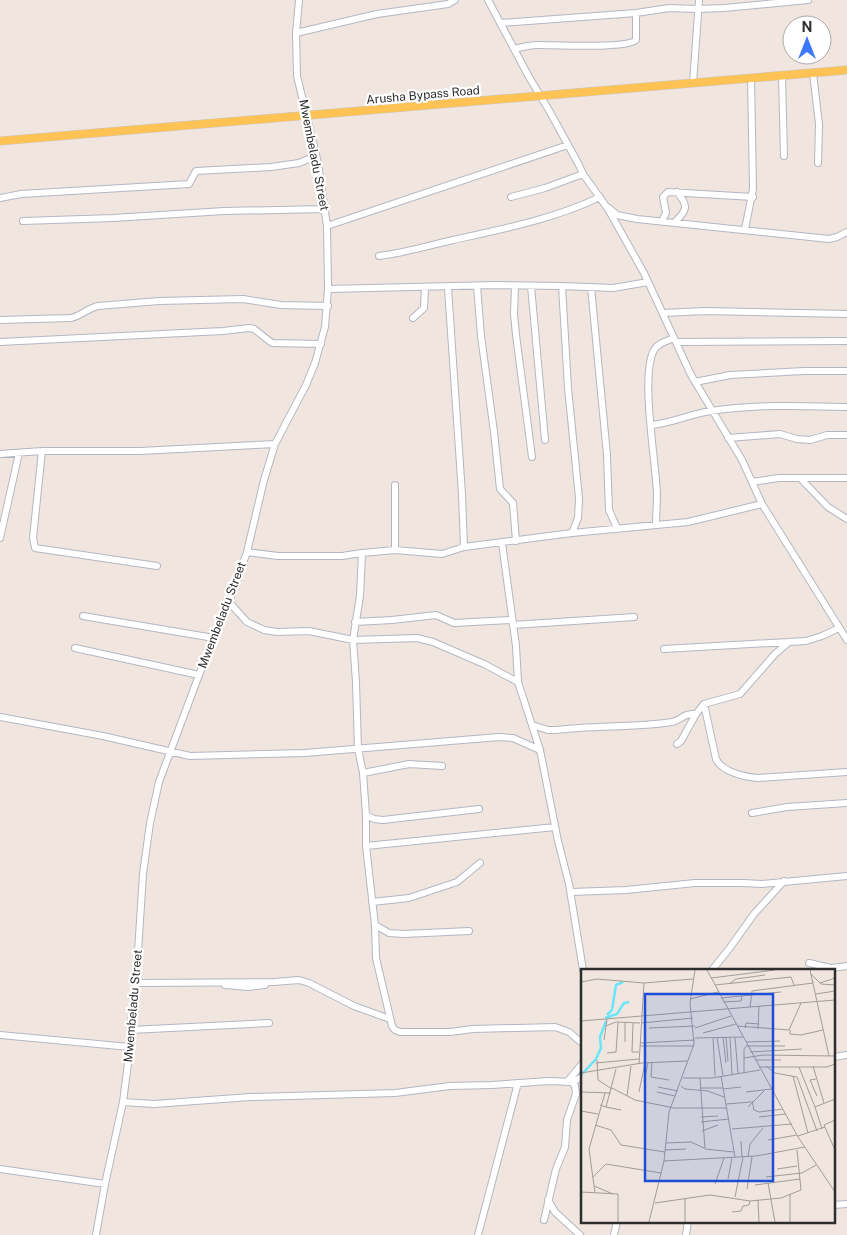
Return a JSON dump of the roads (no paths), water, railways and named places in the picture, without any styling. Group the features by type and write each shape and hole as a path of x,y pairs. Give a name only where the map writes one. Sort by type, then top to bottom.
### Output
{"main road":[{"name":"Arusha Bypass Road","path":"0,141 847,70"}],"street":[{"name":"Mwembeladu Street","path":"96,1235 123,1102 136,983 144,874 150,823 159,782 198,675 229,602 246,552 275,444 306,386 321,344 328,306 325,209 308,116 297,76 296,33 299,0"},
{"path":"296,33 377,14 448,4 455,0"},
{"path":"488,0 583,174 606,206 648,282 695,382 728,438 762,504 847,640"},
{"path":"694,83 699,0"},
{"path":"500,23 680,8 698,9 808,0"},
{"path":"514,49 537,45 630,44 636,40 636,13"},
{"path":"813,73 819,124 818,163"},
{"path":"782,76 784,156"},
{"path":"745,229 753,197 751,78"},
{"path":"327,226 568,145"},
{"path":"0,198 21,194 189,184 196,171 271,167 299,163 316,156"},
{"path":"511,197 545,188 583,174"},
{"path":"662,221 666,213 664,195 668,192 753,197"},
{"path":"675,222 684,213 686,208 684,201 677,192"},
{"path":"379,256 416,250 516,225 562,212 600,197"},
{"path":"606,206 618,215 626,218 829,238 837,237 847,232"},
{"path":"23,220 113,218 224,211 325,209"},
{"path":"328,289 477,286 624,287 648,282"},
{"path":"477,286 481,336 500,489 513,503 516,541"},
{"path":"515,286 514,314 516,335 532,457"},
{"path":"531,286 545,440"},
{"path":"562,286 568,388 579,498 578,518 572,533"},
{"path":"413,318 424,308 424,287"},
{"path":"592,287 610,510 617,528"},
{"path":"448,288 464,547"},
{"path":"0,320 70,318 92,307 159,301 243,299 281,305 328,306"},
{"path":"663,313 705,311 847,314"},
{"path":"0,342 223,331 249,328 254,329 272,343 321,344"},
{"path":"656,525 657,494 649,404 650,364 654,349 660,344 675,340 847,341"},
{"path":"695,382 730,375 811,370 847,371"},
{"path":"651,425 668,423 687,415 712,410 778,405 847,407"},
{"path":"728,438 780,434 797,439 810,440 827,435 847,436"},
{"path":"0,454 140,451 275,444"},
{"path":"42,452 33,538 35,548 156,566"},
{"path":"0,538 18,453"},
{"path":"752,482 779,478 847,478"},
{"path":"800,478 828,507 847,519"},
{"path":"395,485 395,550"},
{"path":"246,552 278,556 334,556 395,550 434,554 464,547 708,518 762,504"},
{"path":"502,543 518,682 540,750 570,892 583,969"},
{"path":"362,552 360,596 353,640 358,749 366,815 366,846 375,925 376,958 390,1019 395,1030 400,1032 450,1032 474,1029 555,1027 569,1032 581,1042"},
{"path":"229,602 246,622 264,630 277,632 309,631 353,640 417,638 433,642 484,664 518,682"},
{"path":"355,622 436,615 454,623 512,623 634,617"},
{"path":"83,616 214,638"},
{"path":"664,649 724,644 806,641 839,628"},
{"path":"677,744 681,741 696,714 704,704 740,694 775,654 789,642"},
{"path":"75,648 198,675"},
{"path":"704,704 716,759 723,768 749,777 758,778 847,772"},
{"path":"532,725 548,730 556,730 649,724 674,722 685,714 696,714"},
{"path":"0,717 103,736 190,756 305,753 499,737 513,738 540,750"},
{"path":"362,773 409,764 442,766"},
{"path":"752,813 788,807 847,803"},
{"path":"366,815 374,819 383,820 479,810"},
{"path":"366,846 555,827"},
{"path":"372,902 409,898 457,882 480,864"},
{"path":"570,892 626,890 695,883 743,882 762,884 847,876"},
{"path":"713,969 729,950 754,914 784,881"},
{"path":"375,925 383,931 396,934 469,931"},
{"path":"809,963 831,968 847,966"},
{"path":"136,983 305,981 354,1006 390,1019"},
{"path":"130,1030 269,1023"},
{"path":"0,1035 130,1047"},
{"path":"834,1057 847,1055"},
{"path":"570,1082 581,1066"},
{"path":"123,1102 154,1104 250,1097 394,1093 450,1086 570,1082 581,1077"},
{"path":"544,1220 556,1169 565,1147 567,1120 576,1094 575,1086 570,1082"},
{"path":"478,1235 518,1083"},
{"path":"0,1169 105,1184"},
{"path":"548,1200 555,1212 580,1235"},
{"path":"834,1205 847,1204"},
{"path":"614,1235 617,1222"},
{"path":"686,1235 688,1222"}]}
